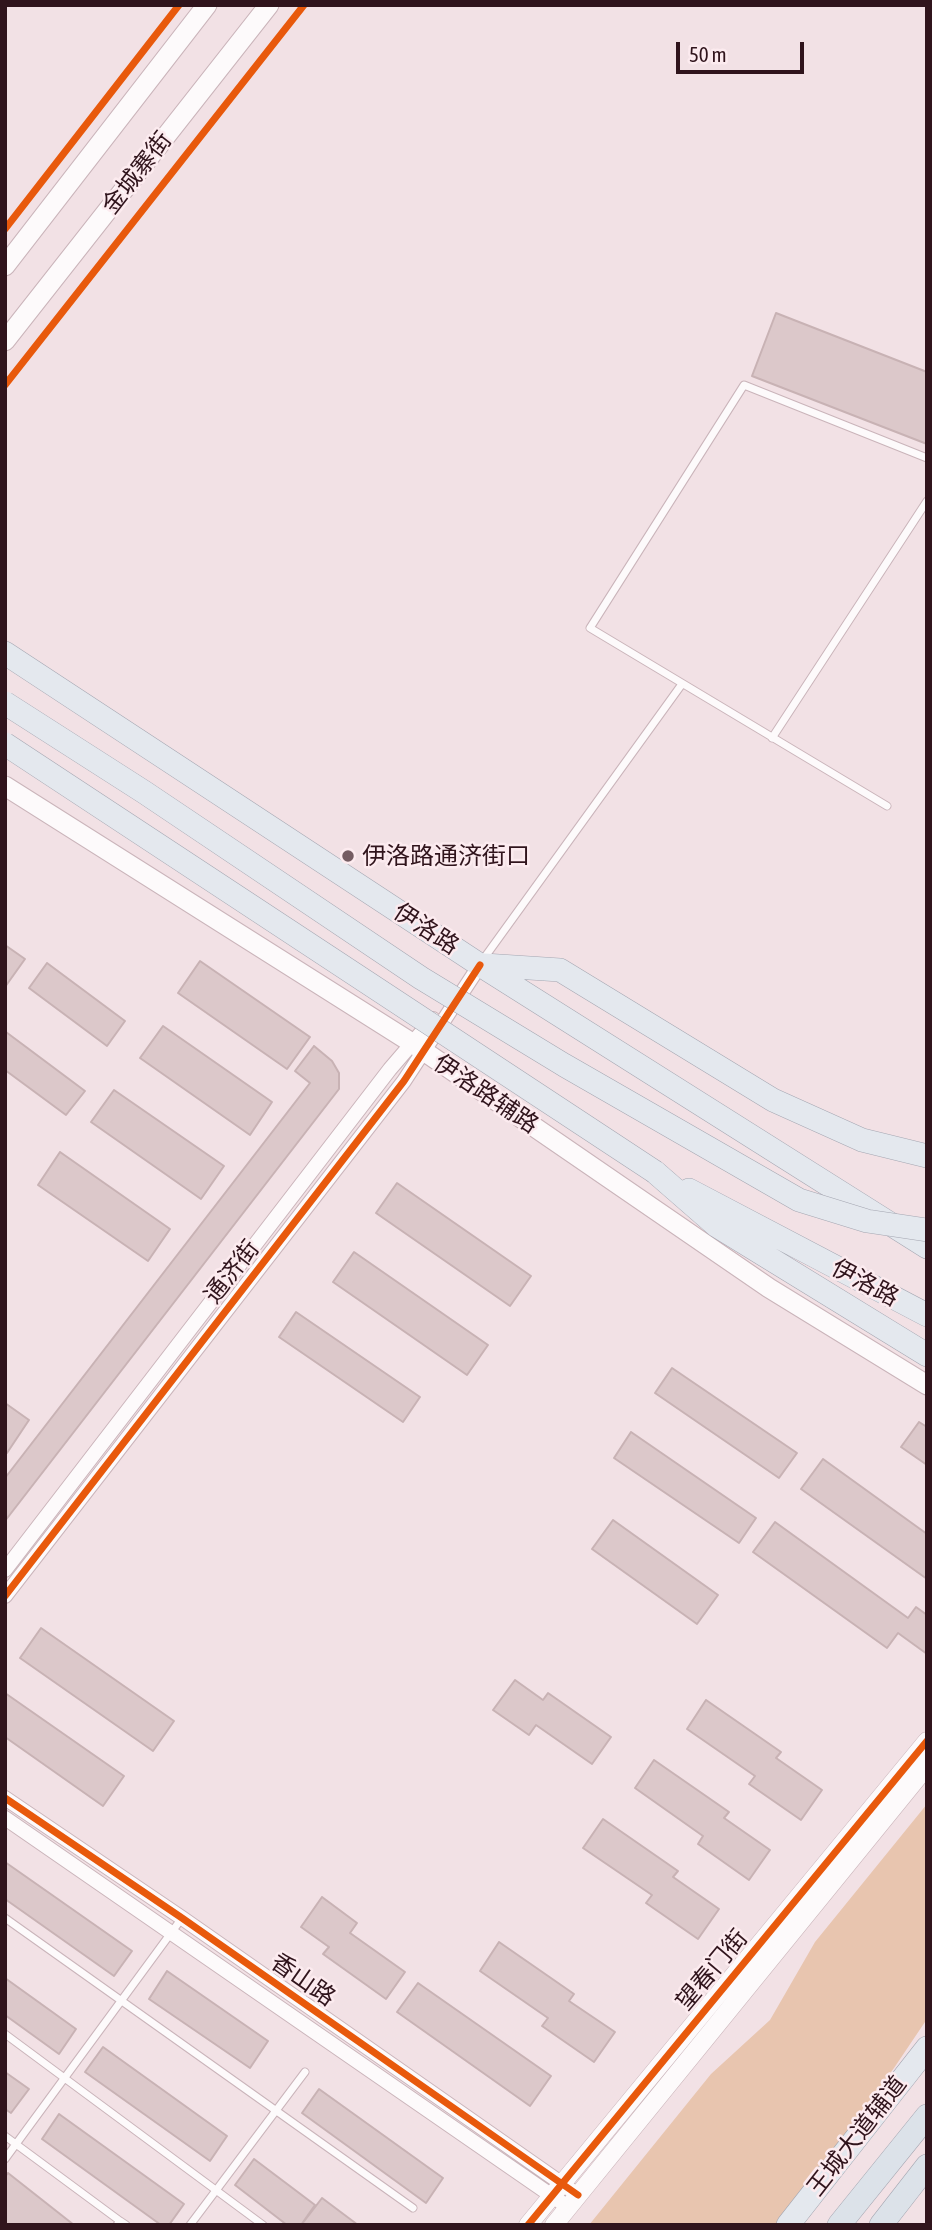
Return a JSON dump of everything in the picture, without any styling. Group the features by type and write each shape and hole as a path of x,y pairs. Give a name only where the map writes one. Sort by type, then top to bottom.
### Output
{"highway":[{"path":"839,2225 927,2116"},
{"path":"881,2225 927,2165"}],"main road":[{"name":"金城寨街","path":"5,266 207,5"},
{"name":"金城寨街","path":"5,341 269,5"},
{"name":"伊洛路","path":"5,653 480,965 925,1241"},
{"path":"5,696 44,727"},
{"path":"5,703 421,978 564,1065 799,1200 925,1241"},
{"path":"5,744 655,1172 718,1226 927,1355"},
{"name":"伊洛路辅路","path":"5,786 418,1047 769,1288 927,1385"},
{"path":"480,965 560,970 773,1100 862,1140 927,1156"},
{"name":"伊洛路","path":"655,1172 927,1315"},
{"name":"王城大道辅道","path":"788,2225 927,2048"},
{"path":"806,2225 927,2066"}],"street":[{"name":"通济街","path":"5,1570 480,965"},
{"name":"通济街","path":"5,1596 396,1092 418,1047"},
{"name":"望春门街","path":"528,2225 927,1741"},
{"name":"望春门街","path":"554,2225 927,1766"},
{"name":"香山路","path":"5,1798 182,1918 573,2201"},
{"name":"香山路","path":"5,1818 557,2189"}],"lane":[{"path":"887,806 590,628 744,385 927,458"},
{"path":"772,738 927,501"},
{"path":"480,965 682,684"},
{"path":"5,1918 413,2208"},
{"path":"5,2158 182,1918"},
{"path":"5,2034 263,2225"},
{"path":"190,2225 305,2072"},
{"path":"5,2136 121,2223"}],"shaded area":[{"path":"927,1804 927,2019 778,2225 589,2225 711,2074 770,2020 815,1942"}],"building":[{"path":"776,313 927,372 927,444 752,376"},
{"path":"5,945 25,959 5,987"},
{"path":"200,961 310,1037 287,1069 178,993"},
{"path":"47,963 125,1021 107,1046 29,988"},
{"path":"163,1026 272,1102 250,1135 140,1058"},
{"path":"6,1032 85,1091 66,1115 5,1070"},
{"path":"314,1046 332,1061 339,1073 339,1089 5,1521 5,1478 310,1083 295,1071"},
{"path":"114,1090 224,1166 201,1199 91,1122"},
{"path":"60,1152 170,1229 148,1261 38,1185"},
{"path":"397,1183 531,1276 510,1306 376,1213"},
{"path":"354,1252 488,1345 467,1375 333,1282"},
{"path":"296,1312 420,1397 403,1422 279,1337"},
{"path":"672,1368 797,1453 779,1478 655,1393"},
{"path":"5,1403 29,1420 7,1453 5,1451"},
{"path":"919,1422 927,1427 927,1465 901,1447"},
{"path":"631,1432 756,1518 739,1543 614,1458"},
{"path":"823,1459 927,1534 927,1579 801,1489"},
{"path":"613,1520 718,1595 697,1624 592,1549"},
{"path":"775,1522 908,1618 916,1607 927,1615 927,1654 898,1633 887,1648 753,1552"},
{"path":"41,1628 174,1721 153,1751 20,1658"},
{"path":"515,1680 543,1700 548,1693 611,1737 592,1764 536,1725 529,1735 493,1710"},
{"path":"5,1693 124,1776 103,1806 5,1737"},
{"path":"706,1700 781,1752 776,1758 822,1790 801,1820 749,1784 755,1776 687,1729"},
{"path":"654,1760 729,1812 724,1818 770,1850 749,1880 698,1844 703,1836 635,1788"},
{"path":"603,1819 678,1871 673,1877 719,1909 698,1939 646,1903 652,1895 583,1848"},
{"path":"5,1862 132,1951 114,1976 5,1899"},
{"path":"322,1897 357,1923 350,1933 405,1972 386,1999 323,1954 329,1947 301,1927"},
{"path":"499,1942 574,1994 569,2001 615,2032 594,2062 542,2026 548,2018 480,1971"},
{"path":"167,1971 268,2041 250,2068 149,1999"},
{"path":"5,1978 76,2029 59,2054 5,2015"},
{"path":"418,1983 551,2076 530,2106 397,2012"},
{"path":"103,2047 227,2136 210,2161 85,2072"},
{"path":"5,2072 29,2089 11,2113 5,2109"},
{"path":"319,2089 443,2178 426,2203 302,2113"},
{"path":"59,2114 184,2204 169,2225 161,2225 42,2139"},
{"path":"254,2159 315,2205 301,2225 287,2225 235,2185"},
{"path":"8,2173 74,2225 5,2225 5,2177"},
{"path":"322,2198 358,2225 302,2224"}],"cycle path":[{"path":"5,229 179,5"},
{"path":"5,385 304,5"},
{"path":"5,1596 404,1081 480,965"},
{"path":"528,2225 927,1741"},
{"path":"5,1798 182,1918 578,2195"}],"place":[{"name":"伊洛路通济街口","path":"348,856"}]}
